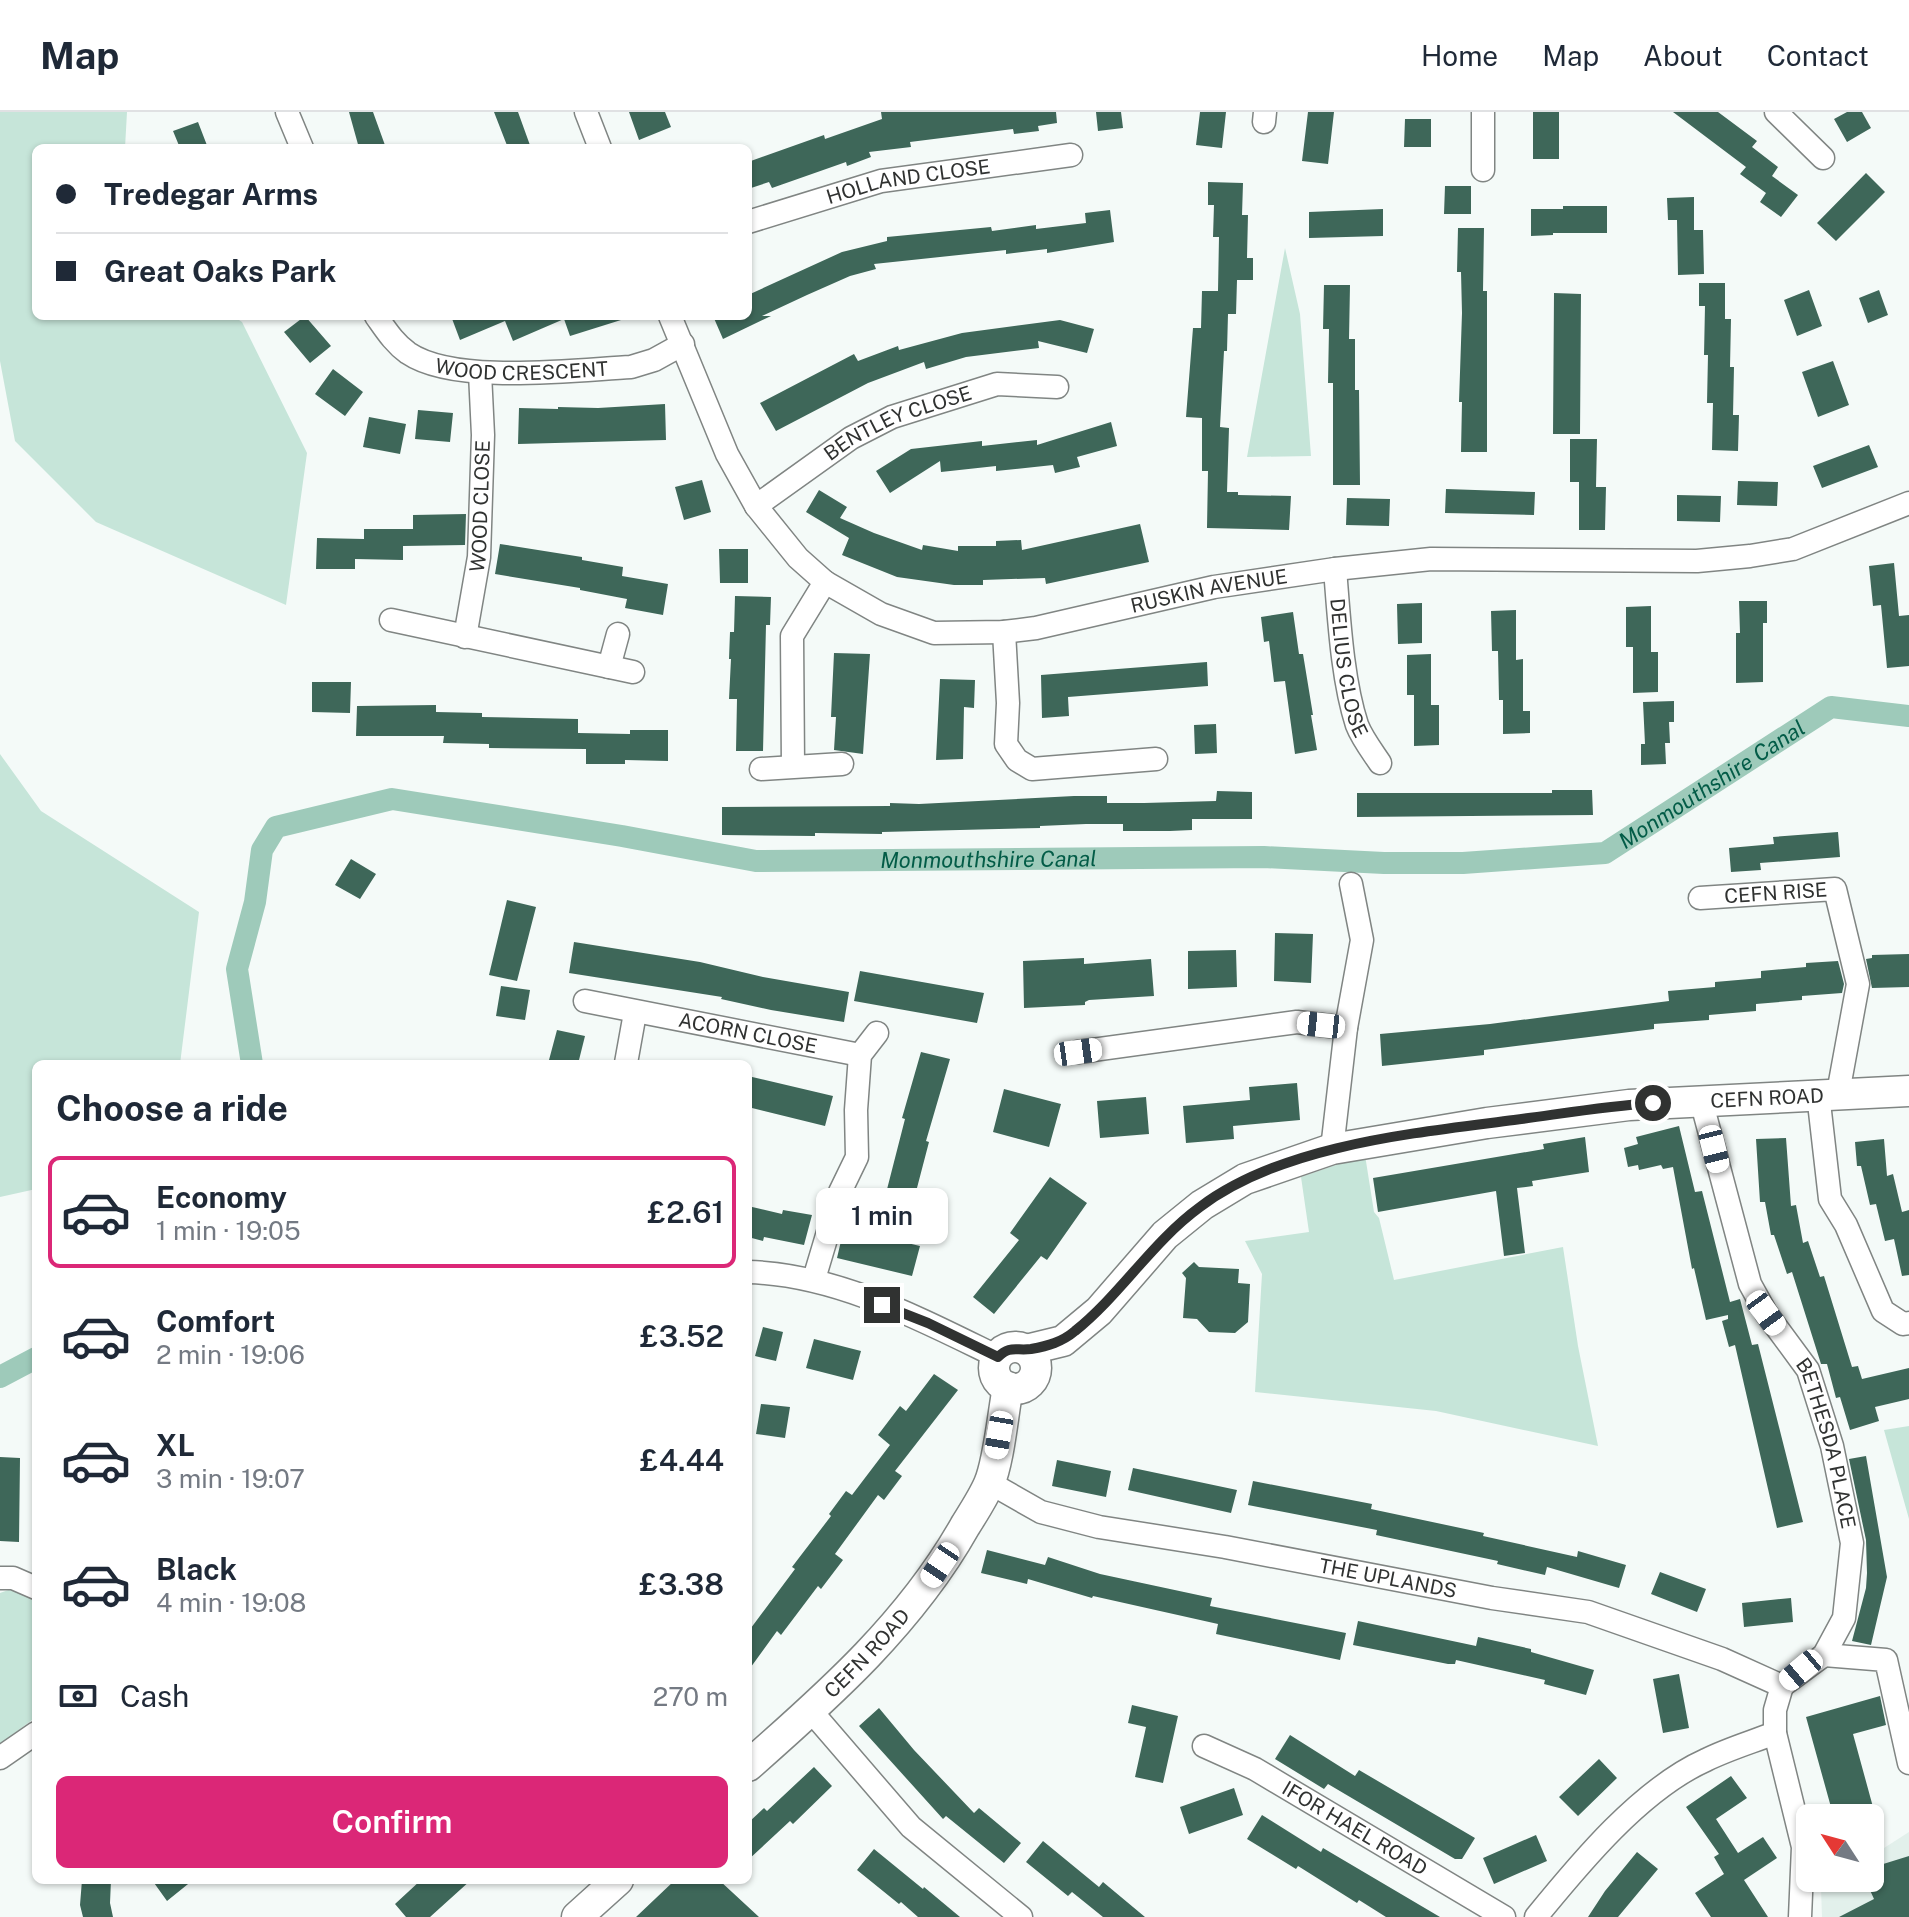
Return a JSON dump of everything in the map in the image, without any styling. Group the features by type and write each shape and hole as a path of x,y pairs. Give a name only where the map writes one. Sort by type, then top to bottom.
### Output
{"main road":[{"name":"CEFN ROAD","path":"1012,1354 1063,1341 1099,1311 1165,1235 1202,1205 1245,1179 1332,1149 1487,1123 1629,1105 1909,1091"},
{"name":"CEFN ROAD","path":"752,1763 811,1711 865,1657 913,1605 954,1546 990,1483 1008,1387 1020,1389 1033,1379 1036,1363 1012,1354"},
{"path":"577,1917 614,1884"}],"street":[{"path":"287,112 300,144"},
{"path":"586,112 598,144"},
{"path":"1483,112 1483,170"},
{"path":"1776,112 1823,158"},
{"name":"HOLLAND CLOSE","path":"752,221 881,181 1071,155"},
{"name":"WOOD CRESCENT","path":"379,320 393,341 409,354 428,363 463,372 631,367 654,360 683,344"},
{"name":"RUSKIN AVENUE","path":"672,320 727,454 756,506 798,558 825,582 881,614 934,633 1004,632 1036,628 1191,591 1335,569 1431,559 1697,561 1750,556 1793,549 1909,503"},
{"name":"WOOD CLOSE","path":"465,637 479,557 483,435 480,373"},
{"name":"BENTLEY CLOSE","path":"756,506 851,438 892,417 997,384 1057,387"},
{"name":"DELIUS CLOSE","path":"1335,569 1351,700 1358,727 1380,763"},
{"path":"793,766 792,636 825,582"},
{"path":"391,620 633,672"},
{"path":"1004,632 1008,703 1006,744 1017,760 1032,769 1156,759"},
{"path":"609,667 618,634"},
{"path":"761,769 842,764"},
{"path":"1332,1149 1346,1028 1362,940 1351,884"},
{"name":"CEFN RISE","path":"1700,898 1835,889 1858,984 1828,1094"},
{"name":"ACORN CLOSE","path":"585,1001 860,1055"},
{"path":"627,1060 635,1013"},
{"path":"1078,1052 1297,1022 1346,1028"},
{"path":"814,1279 840,1192 857,1157 860,1055 877,1033"},
{"path":"1828,1094 1830,1199 1846,1225 1883,1311 1903,1324 1909,1323"},
{"name":"BETHESDA PLACE","path":"1701,1100 1750,1284 1766,1313 1808,1370 1832,1446 1852,1543 1844,1618 1824,1655 1782,1686"},
{"path":"752,1272 814,1279 1012,1354"},
{"name":"THE UPLANDS","path":"990,1483 1041,1512 1099,1527 1225,1547 1492,1598 1588,1612 1722,1659 1782,1686"},
{"path":"0,1578 13,1578 32,1586"},
{"path":"1824,1655 1886,1660 1909,1763"},
{"path":"1782,1686 1775,1710 1775,1733 1803,1847 1800,1917"},
{"path":"811,1711 911,1827 1021,1917"},
{"path":"1536,1917 1613,1830 1676,1777 1704,1760 1775,1733"},
{"path":"0,1758 32,1736"},
{"name":"IFOR HAEL ROAD","path":"1204,1746 1255,1769 1504,1917"}],"shaded area":[{"path":"1909,1832 1909,1917 1822,1917 1821,1892 1884,1892 1884,1848"}],"green space":[{"path":"0,112 127,112 125,144 32,144 32,320 242,322 307,453 286,605 96,522 15,441 0,361"},
{"path":"1285,248 1300,314 1311,456 1247,457"},
{"path":"0,754 41,811 199,912 180,1060 32,1060 32,1190 0,1197"},
{"path":"1365,1155 1374,1212 1379,1218 1394,1280 1563,1247 1598,1446 1436,1411 1255,1392 1262,1274 1245,1241 1309,1232 1301,1177"},
{"path":"1909,1426 1909,1519 1884,1430"},
{"path":"14,1588 32,1596 32,1720 0,1744 0,1593"}],"building":[{"path":"349,112 373,112 385,144 358,144"},
{"path":"494,112 518,112 530,144 506,144"},
{"path":"629,112 665,112 671,127 639,140"},
{"path":"881,112 1056,112 1057,123 1038,126 1039,131 1014,134 1013,129 910,142 911,147 869,152 871,157 847,166 846,162 772,188 769,182 752,188 752,161 824,135 825,139 882,119"},
{"path":"1096,112 1121,112 1123,128 1098,131"},
{"path":"1200,112 1226,112 1222,148 1196,145"},
{"path":"1308,112 1334,112 1328,164 1302,161"},
{"path":"1533,112 1559,112 1559,159 1533,159"},
{"path":"1673,112 1718,112 1757,141 1752,147 1778,167 1772,176 1798,195 1781,217 1760,202 1766,193 1740,174 1746,167"},
{"path":"1847,112 1862,112 1871,128 1847,142 1834,119"},
{"path":"1405,119 1431,119 1431,147 1404,147"},
{"path":"198,122 206,144 178,144 173,131"},
{"path":"1866,173 1885,192 1836,241 1817,223"},
{"path":"1208,182 1243,183 1242,215 1248,215 1247,258 1253,258 1253,280 1237,280 1236,314 1228,314 1220,427 1229,428 1227,492 1291,496 1289,530 1207,528 1208,471 1202,471 1202,418 1186,417 1193,328 1201,328 1202,291 1218,291 1219,237 1213,237 1214,205 1208,205"},
{"path":"1445,186 1471,186 1471,214 1444,214"},
{"path":"1694,197 1694,230 1703,230 1704,274 1678,275 1677,220 1668,220 1667,198"},
{"path":"1563,206 1607,206 1607,233 1531,236 1531,209 1563,209"},
{"path":"1383,209 1383,236 1309,238 1309,212"},
{"path":"1110,210 1114,242 1047,253 1047,249 1006,254 1006,250 874,264 876,269 850,276 807,295 723,339 715,320 752,320 752,293 842,252 887,241 887,237 991,227 992,231 1086,223 1085,213"},
{"path":"1458,228 1484,228 1487,452 1461,452 1462,313 1461,272 1457,272"},
{"path":"1699,283 1725,283 1725,319 1731,319 1730,367 1734,367 1733,415 1739,415 1738,451 1712,450 1713,403 1707,403 1705,306 1699,306"},
{"path":"1324,285 1350,285 1349,339 1355,339 1355,390 1359,390 1360,485 1333,485 1333,383 1328,383 1329,329 1323,329"},
{"path":"1809,290 1822,326 1797,336 1784,300"},
{"path":"1879,290 1888,315 1868,323 1859,298"},
{"path":"1554,293 1581,294 1580,434 1553,434"},
{"path":"300,320 308,320 331,346 310,363 284,332"},
{"path":"452,320 562,320 513,341 505,321 460,340"},
{"path":"564,320 621,320 570,336"},
{"path":"1060,320 1094,329 1087,353 1038,341 1039,348 966,357 926,369 924,362 868,383 776,431 760,403 854,354 858,361 898,346 899,350 962,333"},
{"path":"1833,361 1849,405 1818,417 1802,372"},
{"path":"333,369 363,392 345,416 315,394"},
{"path":"665,404 666,440 518,444 519,408"},
{"path":"418,410 453,413 450,442 415,439"},
{"path":"369,417 406,424 400,454 363,447"},
{"path":"1111,422 1117,446 1077,457 1080,467 1055,473 1053,465 996,471 996,466 941,472 940,461 890,493 876,471 911,449 982,441 982,446 1037,440 1037,445"},
{"path":"1570,439 1597,439 1596,487 1606,487 1605,530 1579,530 1579,482 1570,482"},
{"path":"1869,445 1878,467 1822,488 1813,466"},
{"path":"702,480 711,512 684,520 675,487"},
{"path":"1738,481 1778,482 1777,506 1737,505"},
{"path":"1446,489 1535,492 1534,515 1445,513"},
{"path":"819,490 847,507 840,518 922,550 923,545 958,551 958,546 996,546 996,541 1021,540 1022,550 1140,524 1149,562 1046,584 1045,578 983,580 983,585 954,585 897,577 842,555 849,538 806,512"},
{"path":"1677,495 1721,496 1720,522 1677,521"},
{"path":"1347,498 1390,499 1389,526 1346,525"},
{"path":"466,514 465,545 403,546 403,560 355,559 355,569 316,569 317,538 364,539 364,529 413,529 413,515"},
{"path":"500,544 582,557 582,560 623,567 622,576 668,584 663,615 625,608 627,599 495,574"},
{"path":"719,549 748,549 748,583 720,583"},
{"path":"1894,563 1899,616 1909,615 1909,666 1887,668 1881,605 1873,606 1869,566"},
{"path":"735,596 771,597 770,625 766,625 763,751 736,751 737,699 729,699 730,632 734,632"},
{"path":"1739,601 1767,601 1767,623 1763,623 1763,682 1736,683"},
{"path":"1422,603 1422,643 1398,644 1397,604"},
{"path":"1651,606 1651,652 1658,652 1658,692 1633,693 1633,647 1626,647 1626,607"},
{"path":"1516,610 1516,660 1523,659 1523,711 1530,711 1530,733 1503,734 1503,700 1499,700 1498,651 1492,651 1491,611"},
{"path":"1293,612 1299,654 1303,654 1317,750 1295,754 1285,681 1274,682 1269,641 1264,642 1261,617"},
{"path":"834,653 870,654 863,754 834,750 836,717 831,717"},
{"path":"1431,654 1431,705 1439,705 1439,745 1414,746 1414,695 1407,695 1407,655"},
{"path":"1207,662 1208,686 1068,697 1069,716 1042,718 1041,675"},
{"path":"940,679 975,680 974,708 964,707 963,759 936,760"},
{"path":"312,682 351,682 350,713 312,712"},
{"path":"1674,701 1674,722 1669,722 1670,743 1665,743 1666,764 1641,765 1641,744 1645,744 1643,702"},
{"path":"436,705 436,712 482,713 482,717 578,719 578,733 630,734 630,730 668,730 668,761 625,760 625,764 586,764 586,749 489,748 489,744 443,743 444,736 356,736 357,706"},
{"path":"1216,724 1217,753 1195,754 1194,725"},
{"path":"1552,790 1592,790 1593,815 1357,817 1357,793 1552,793"},
{"path":"1217,791 1252,792 1252,819 1192,819 1192,830 1170,831 1123,831 1123,824 1086,824 882,834 722,835 722,807 890,806 890,803 1074,796 1107,796 1107,803 1216,801"},
{"path":"1838,832 1840,857 1760,863 1761,870 1731,872 1729,848 1774,844 1773,837"},
{"path":"351,859 376,874 360,899 335,885"},
{"path":"507,900 536,907 517,981 489,975"},
{"path":"1275,933 1313,934 1311,983 1274,981"},
{"path":"574,942 700,962 849,992 844,1022 771,1010 722,997 569,973"},
{"path":"1236,950 1237,987 1188,989 1188,951"},
{"path":"1909,954 1909,987 1872,988 1866,959 1872,958 1872,955"},
{"path":"1084,958 1084,964 1151,959 1154,996 1089,1000 1085,1005 1024,1008 1023,961"},
{"path":"1838,961 1844,984 1842,993 1756,1004 1756,1011 1709,1015 1709,1020 1654,1024 1654,1029 1484,1050 1484,1055 1382,1066 1380,1034 1490,1024 1669,1001 1668,991 1715,987 1715,982 1761,978 1761,971"},
{"path":"860,971 984,993 977,1023 854,1001"},
{"path":"501,986 530,990 525,1020 496,1016"},
{"path":"557,1030 585,1036 579,1060 549,1060"},
{"path":"921,1052 950,1059 926,1141 929,1142 912,1207 884,1201 905,1119 902,1118"},
{"path":"752,1077 833,1096 825,1126 752,1108"},
{"path":"1297,1083 1300,1120 1233,1126 1234,1139 1186,1143 1183,1106 1250,1100 1249,1087"},
{"path":"1004,1089 1061,1104 1049,1147 993,1132"},
{"path":"1146,1097 1149,1134 1100,1138 1097,1101"},
{"path":"1679,1126 1695,1192 1702,1191 1730,1302 1740,1299 1752,1345 1758,1344 1803,1522 1777,1528 1735,1345 1729,1347 1722,1321 1728,1319 1728,1315 1706,1320 1692,1269 1673,1167 1663,1169 1661,1165 1639,1170 1638,1165 1628,1167 1624,1148 1638,1144 1636,1137"},
{"path":"1585,1137 1589,1172 1532,1181 1533,1186 1517,1188 1525,1253 1504,1256 1496,1191 1378,1212 1373,1178 1544,1149 1543,1144"},
{"path":"1786,1138 1791,1206 1796,1205 1803,1243 1808,1241 1820,1277 1824,1276 1852,1367 1858,1366 1862,1379 1909,1368 1909,1399 1875,1407 1879,1421 1850,1430 1840,1397 1836,1398 1827,1364 1821,1364 1792,1272 1787,1274 1774,1235 1771,1235 1765,1202 1760,1202 1756,1139"},
{"path":"1884,1139 1887,1176 1893,1174 1902,1212 1909,1210 1909,1275 1902,1276 1894,1239 1885,1241 1876,1204 1870,1205 1861,1166 1857,1166 1855,1142"},
{"path":"1050,1177 1087,1203 1047,1260 1041,1256 994,1314 973,1297 1019,1240 1010,1233"},
{"path":"752,1207 782,1214 783,1210 812,1215 804,1245 764,1237 763,1241 752,1238"},
{"path":"844,1228 920,1246 912,1276 837,1258"},
{"path":"1194,1262 1199,1267 1239,1269 1238,1283 1250,1284 1248,1322 1235,1333 1209,1332 1197,1319 1183,1318 1186,1278 1182,1273"},
{"path":"763,1327 783,1332 776,1361 755,1356"},
{"path":"814,1339 861,1351 853,1380 806,1368"},
{"path":"934,1374 958,1390 895,1471 902,1476 884,1500 878,1495 835,1554 843,1560 821,1589 818,1586 781,1635 777,1631 752,1665 752,1627 795,1569 792,1567 846,1491 852,1495 890,1445 878,1435 900,1406 906,1411"},
{"path":"761,1404 790,1407 785,1438 756,1434"},
{"path":"1866,1456 1887,1577 1871,1645 1852,1641 1867,1573 1866,1540 1849,1459"},
{"path":"0,1457 20,1458 19,1542 0,1541"},
{"path":"1057,1460 1111,1471 1106,1497 1052,1486"},
{"path":"1133,1468 1237,1490 1231,1513 1128,1490"},
{"path":"1253,1481 1372,1504 1371,1509 1484,1533 1483,1536 1577,1557 1578,1551 1626,1565 1619,1588 1547,1567 1545,1575 1497,1564 1498,1561 1376,1535 1377,1530 1248,1505"},
{"path":"987,1550 1045,1565 1048,1557 1100,1574 1212,1598 1210,1606 1346,1633 1340,1660 1216,1634 1218,1624 1092,1598 1028,1579 1027,1584 981,1573"},
{"path":"1660,1572 1706,1589 1697,1612 1651,1594"},
{"path":"1791,1598 1793,1622 1744,1627 1742,1603"},
{"path":"1358,1621 1476,1646 1478,1637 1531,1649 1531,1652 1594,1670 1586,1695 1544,1684 1545,1680 1456,1660 1455,1664 1448,1664 1353,1645"},
{"path":"1679,1674 1689,1728 1663,1733 1653,1679"},
{"path":"1880,1696 1886,1725 1853,1734 1872,1804 1830,1804 1806,1717"},
{"path":"1132,1705 1178,1716 1163,1783 1135,1777 1146,1727 1128,1723"},
{"path":"879,1708 974,1813 979,1808 1021,1843 1004,1863 946,1816 943,1819 859,1726"},
{"path":"1290,1735 1355,1776 1359,1770 1475,1838 1462,1859 1455,1859 1328,1784 1324,1789 1275,1759"},
{"path":"1599,1759 1617,1778 1578,1816 1559,1797"},
{"path":"814,1767 832,1786 793,1824 790,1821 752,1856 752,1819 764,1808 767,1811"},
{"path":"1731,1776 1747,1798 1716,1819 1738,1853 1763,1837 1777,1858 1744,1880 1768,1917 1711,1917 1695,1893 1724,1874 1714,1857 1719,1854 1686,1807"},
{"path":"1234,1788 1243,1815 1189,1834 1180,1807"},
{"path":"1262,1815 1321,1852 1323,1848 1440,1917 1386,1917 1359,1900 1357,1903 1298,1866 1296,1869 1247,1839"},
{"path":"1536,1835 1547,1861 1494,1884 1483,1858"},
{"path":"1043,1841 1099,1887 1103,1882 1145,1917 1103,1917 1072,1892 1068,1896 1026,1862"},
{"path":"874,1849 960,1917 918,1917 901,1902 899,1904 857,1870"},
{"path":"1637,1852 1658,1869 1618,1917 1588,1917 1605,1891"},
{"path":"1909,1856 1909,1917 1839,1917 1874,1899 1871,1892 1884,1892 1884,1864"},
{"path":"82,1884 111,1884 113,1917 83,1917 80,1905"},
{"path":"155,1884 188,1884 167,1901"},
{"path":"417,1884 467,1884 430,1917 406,1917 395,1904"},
{"path":"671,1884 723,1884 759,1917 636,1917"}],"waterway":[{"name":"Monmouthshire Canal","path":"251,1060 237,969 255,902 262,850 276,827 392,799 756,861 1264,857 1463,863 1605,853 1831,707 1909,716"},
{"name":"Monmouthshire Canal","path":"0,1377 32,1360"}],"route":[{"path":"882,1305 998,1357 1014,1347 1026,1350 1063,1341 1099,1311 1165,1235 1202,1205 1245,1179 1303,1158 1358,1143 1487,1123 1653,1103"}]}
